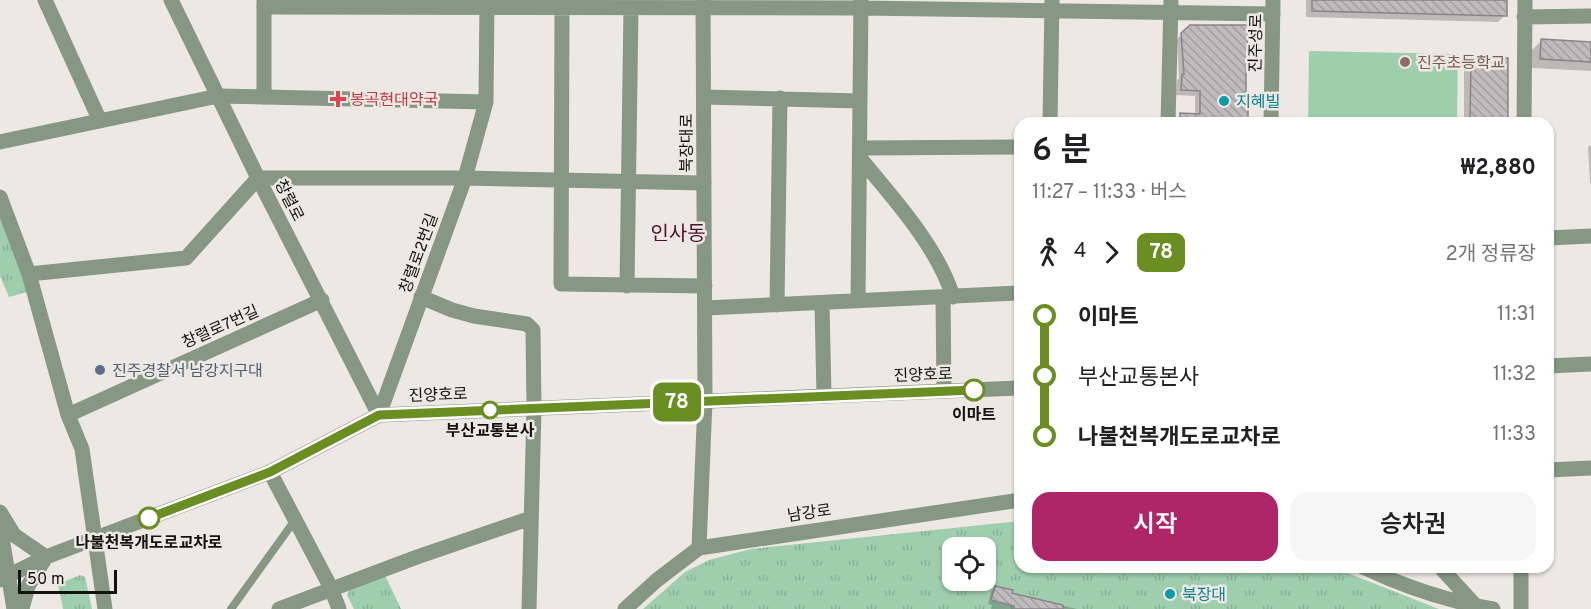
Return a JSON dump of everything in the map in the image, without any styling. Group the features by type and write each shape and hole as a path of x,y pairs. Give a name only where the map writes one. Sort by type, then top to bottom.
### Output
{"street":[{"path":"45,0 100,121"},
{"name":"창렬로","path":"171,0 258,178 379,415"},
{"path":"1524,117 1525,0"},
{"path":"264,97 264,4 487,4 562,8 631,8 704,4 1273,7"},
{"name":"창렬로2번길","path":"379,415 465,178 486,102 487,4"},
{"name":"북장대로","path":"699,548 705,401 704,4"},
{"path":"858,301 861,4"},
{"path":"1050,117 1052,6"},
{"path":"1168,117 1171,6"},
{"name":"진주성로","path":"1271,117 1273,7"},
{"path":"562,8 561,284 705,286"},
{"path":"627,286 631,8"},
{"path":"1524,17 1591,16"},
{"path":"0,142 218,96 486,102"},
{"path":"704,97 859,101"},
{"path":"777,305 780,98"},
{"path":"860,153 1014,147"},
{"path":"860,153 921,236 947,276 944,391"},
{"path":"29,274 186,258 258,178 465,178 704,183"},
{"path":"0,196 29,274 68,415 82,448 105,609"},
{"path":"1554,238 1591,236"},
{"path":"705,308 1014,293"},
{"path":"422,297 452,310 474,316 528,324 533,330 534,408 529,609"},
{"name":"창렬로7번길","path":"68,415 322,300"},
{"path":"822,303 824,396"},
{"path":"1554,366 1591,364"},
{"name":"진양호로","path":"4,579 46,557 270,472 379,415 1014,388"},
{"path":"1554,470 1591,468"},
{"path":"270,472 331,588 339,609"},
{"name":"남강로","path":"625,609 657,580 699,548 1014,501"},
{"path":"0,512 14,535 46,557 28,586 22,609"},
{"path":"279,609 331,588 531,518"},
{"path":"0,526 4,579 14,609"},
{"path":"1376,573 1443,599 1493,609"},
{"path":"1446,573 1476,606"},
{"path":"1521,573 1521,609"}],"lane":[{"path":"231,609 295,520"}],"green space":[{"path":"1309,51 1458,54 1457,117 1308,117"},
{"path":"0,198 37,289 9,297 0,276"},
{"path":"1014,522 1014,573 1347,573 1439,609 643,609 685,572 709,560 751,549"},
{"path":"384,573 401,609 354,609 347,595 352,584"},
{"path":"80,575 85,577 92,609 63,609 58,584"}],"building":[{"path":"1312,0 1507,0 1507,16 1312,11"},
{"path":"1190,25 1248,25 1246,93 1248,93 1248,117 1180,117 1180,113 1200,114 1200,91 1181,90 1182,74 1184,74 1181,33"},
{"path":"1541,39 1591,42 1591,62 1540,59"},
{"path":"1471,58 1508,58 1508,117 1470,117"},
{"path":"996,586 1013,590 1012,593 1063,605 1063,609 1014,609 1014,606 991,600"}],"bus line":[{"name":"78","path":"149,518 270,472 379,415 974,390"}],"place":[{"name":"진주초등학교","path":"1405,62"},
{"name":"봉곡현대약국","path":"338,99"},
{"name":"지혜빌","path":"1224,101"},
{"name":"진주경찰서 남강지구대","path":"100,370"},
{"name":"이마트","path":"974,390"},
{"name":"부산교통본사","path":"490,410"},
{"name":"나불천복개도로교차로","path":"149,518"},
{"name":"북장대","path":"1170,594"}],"district":[{"name":"인사동","path":"678,233"}]}
